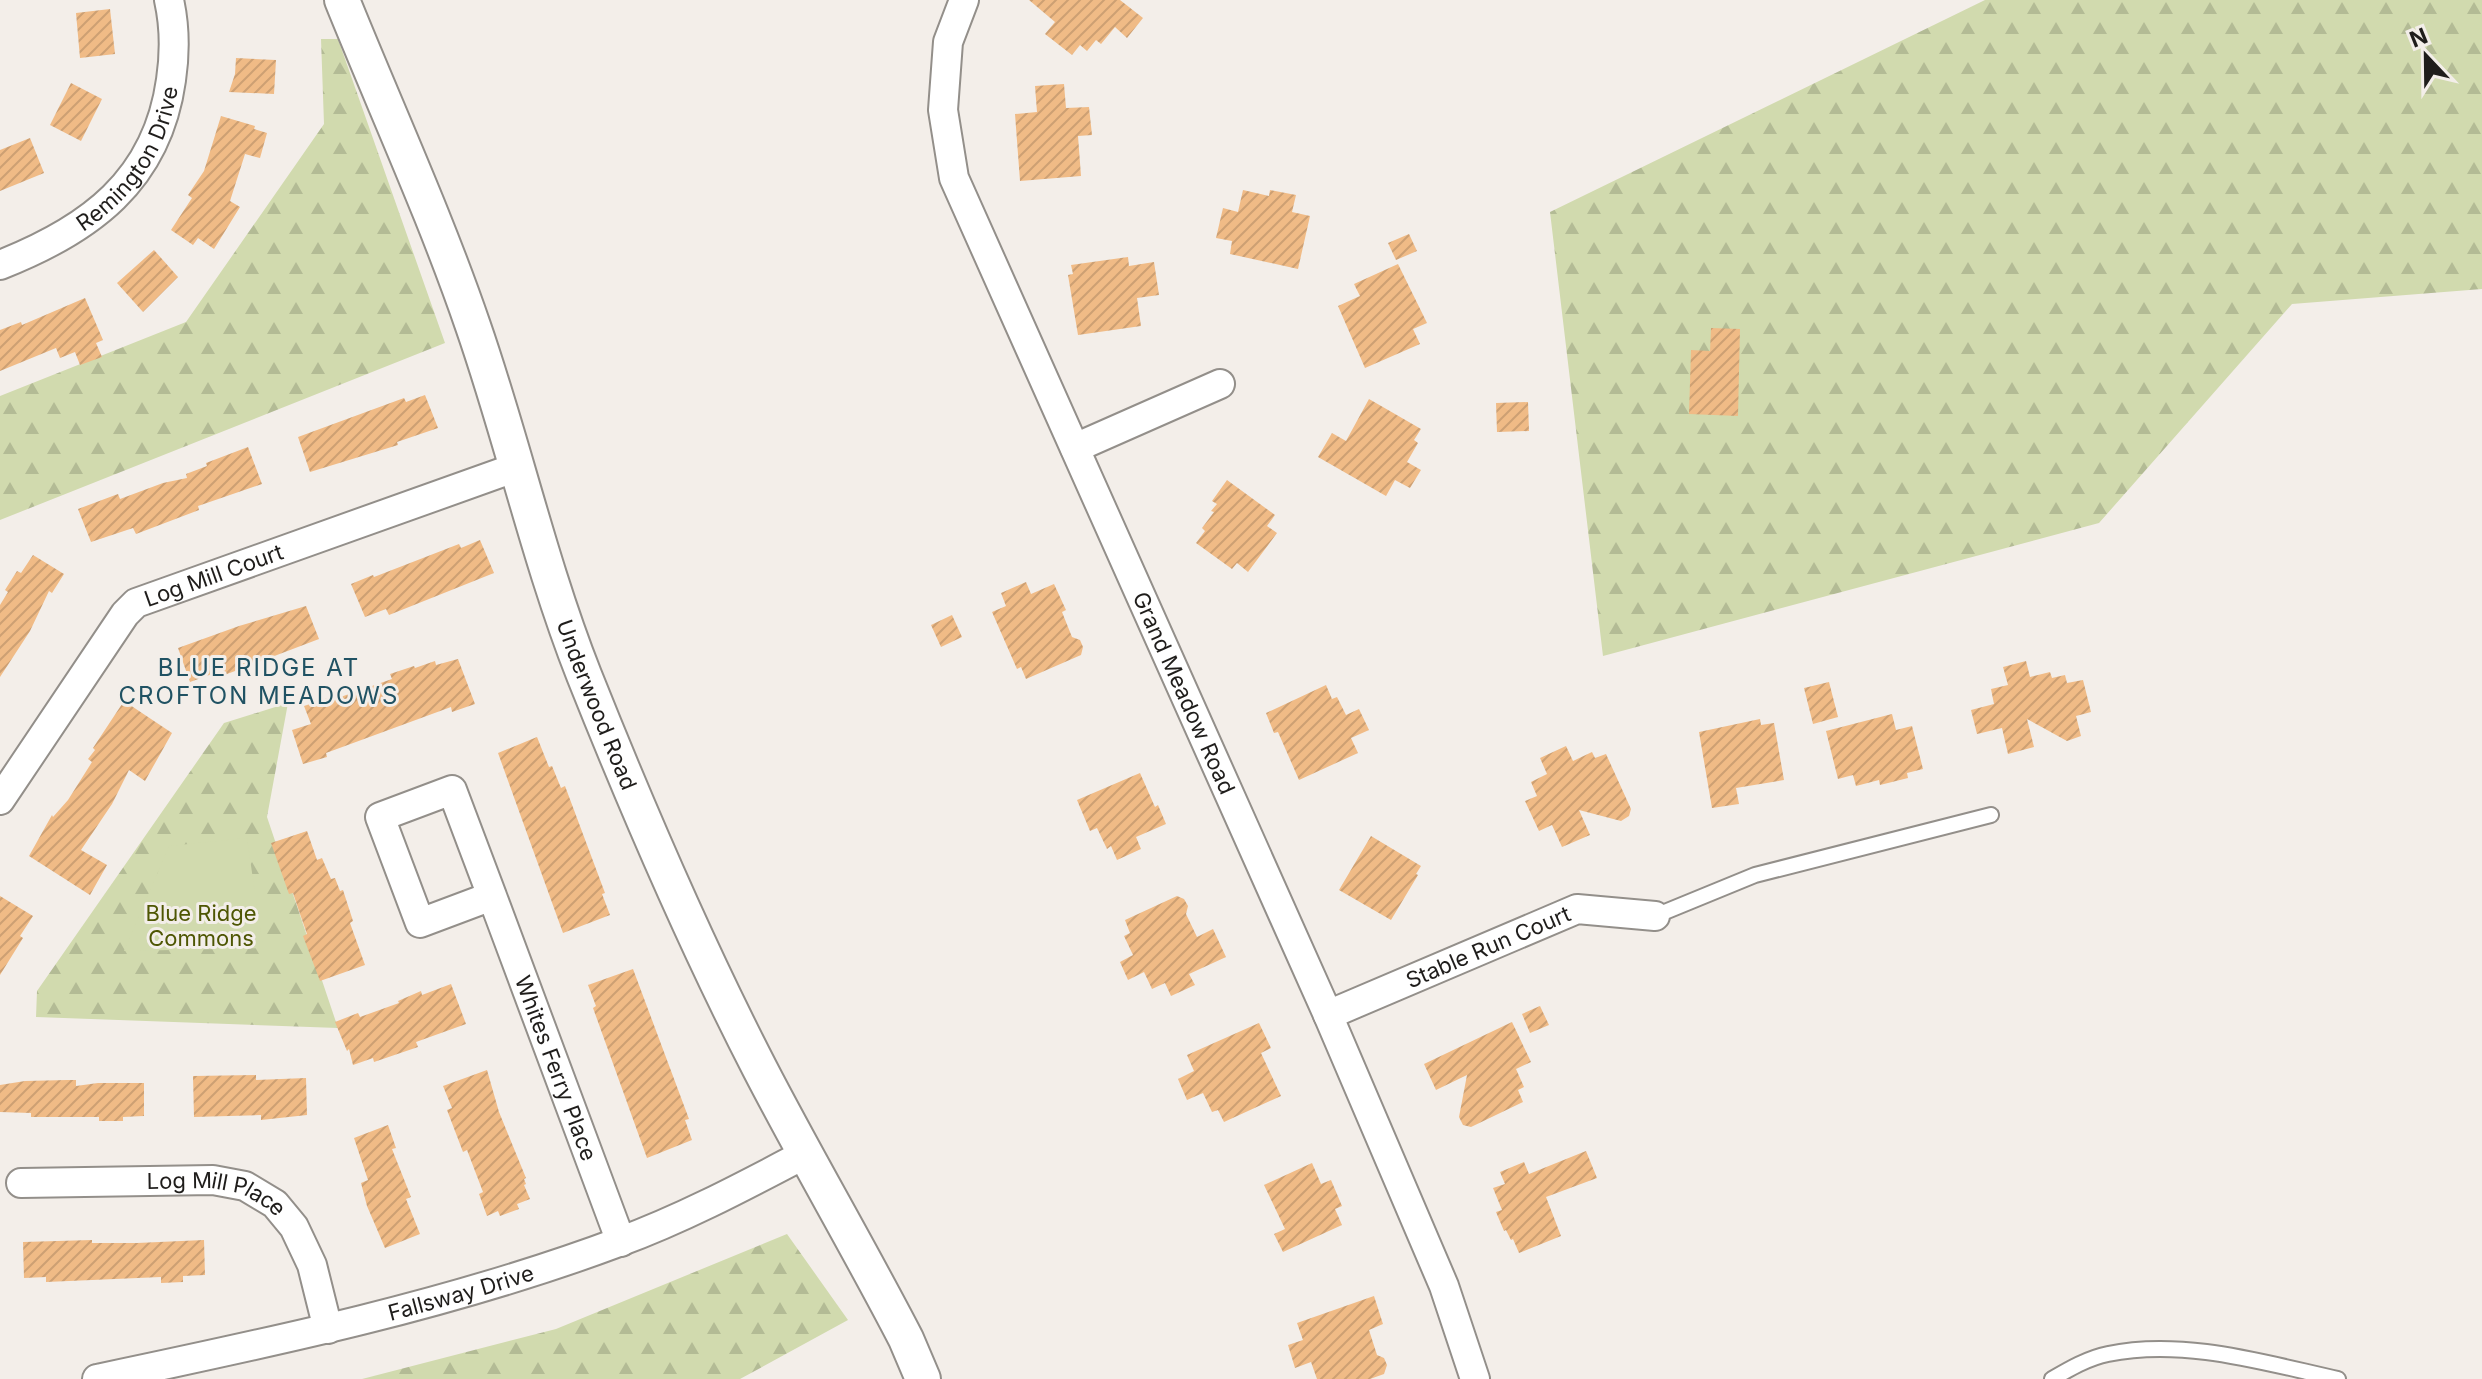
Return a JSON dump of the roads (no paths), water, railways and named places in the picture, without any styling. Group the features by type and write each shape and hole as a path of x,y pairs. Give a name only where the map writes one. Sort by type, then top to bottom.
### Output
{"street":[{"name":"Remington Drive","path":"0,265 38,250 80,226 114,197 142,166 157,134 169,96 175,50 169,0"},
{"name":"Underwood Road","path":"342,0 460,287 543,555 583,672 710,967 760,1069 880,1289 923,1379"},
{"name":"Grand Meadow Road","path":"964,0 948,42 943,110 954,178 1328,1015 1444,1286 1475,1379"},
{"path":"1075,448 1220,384"},
{"name":"Log Mill Court","path":"0,800 125,614 136,603 517,467"},
{"name":"Whites Ferry Place","path":"492,896 420,923 380,817 452,790 492,896 621,1242"},
{"name":"Stable Run Court","path":"1328,1015 1577,909 1655,916"},
{"name":"Fallsway Drive","path":"97,1379 328,1329 505,1281 621,1242 703,1208 805,1154"},
{"name":"Log Mill Place","path":"21,1183 213,1180 245,1186 275,1204 294,1227 312,1265 328,1329"}],"lane":[{"path":"1655,916 1755,875 1991,815"},
{"path":"2052,1379 2105,1354 2140,1350 2188,1351 2245,1359 2338,1379"}],"district":[{"name":"BLUE RIDGE AT CROFTON MEADOWS","path":"259,682"}],"park label":[{"name":"Blue Ridge Commons","path":"201,926"}]}
